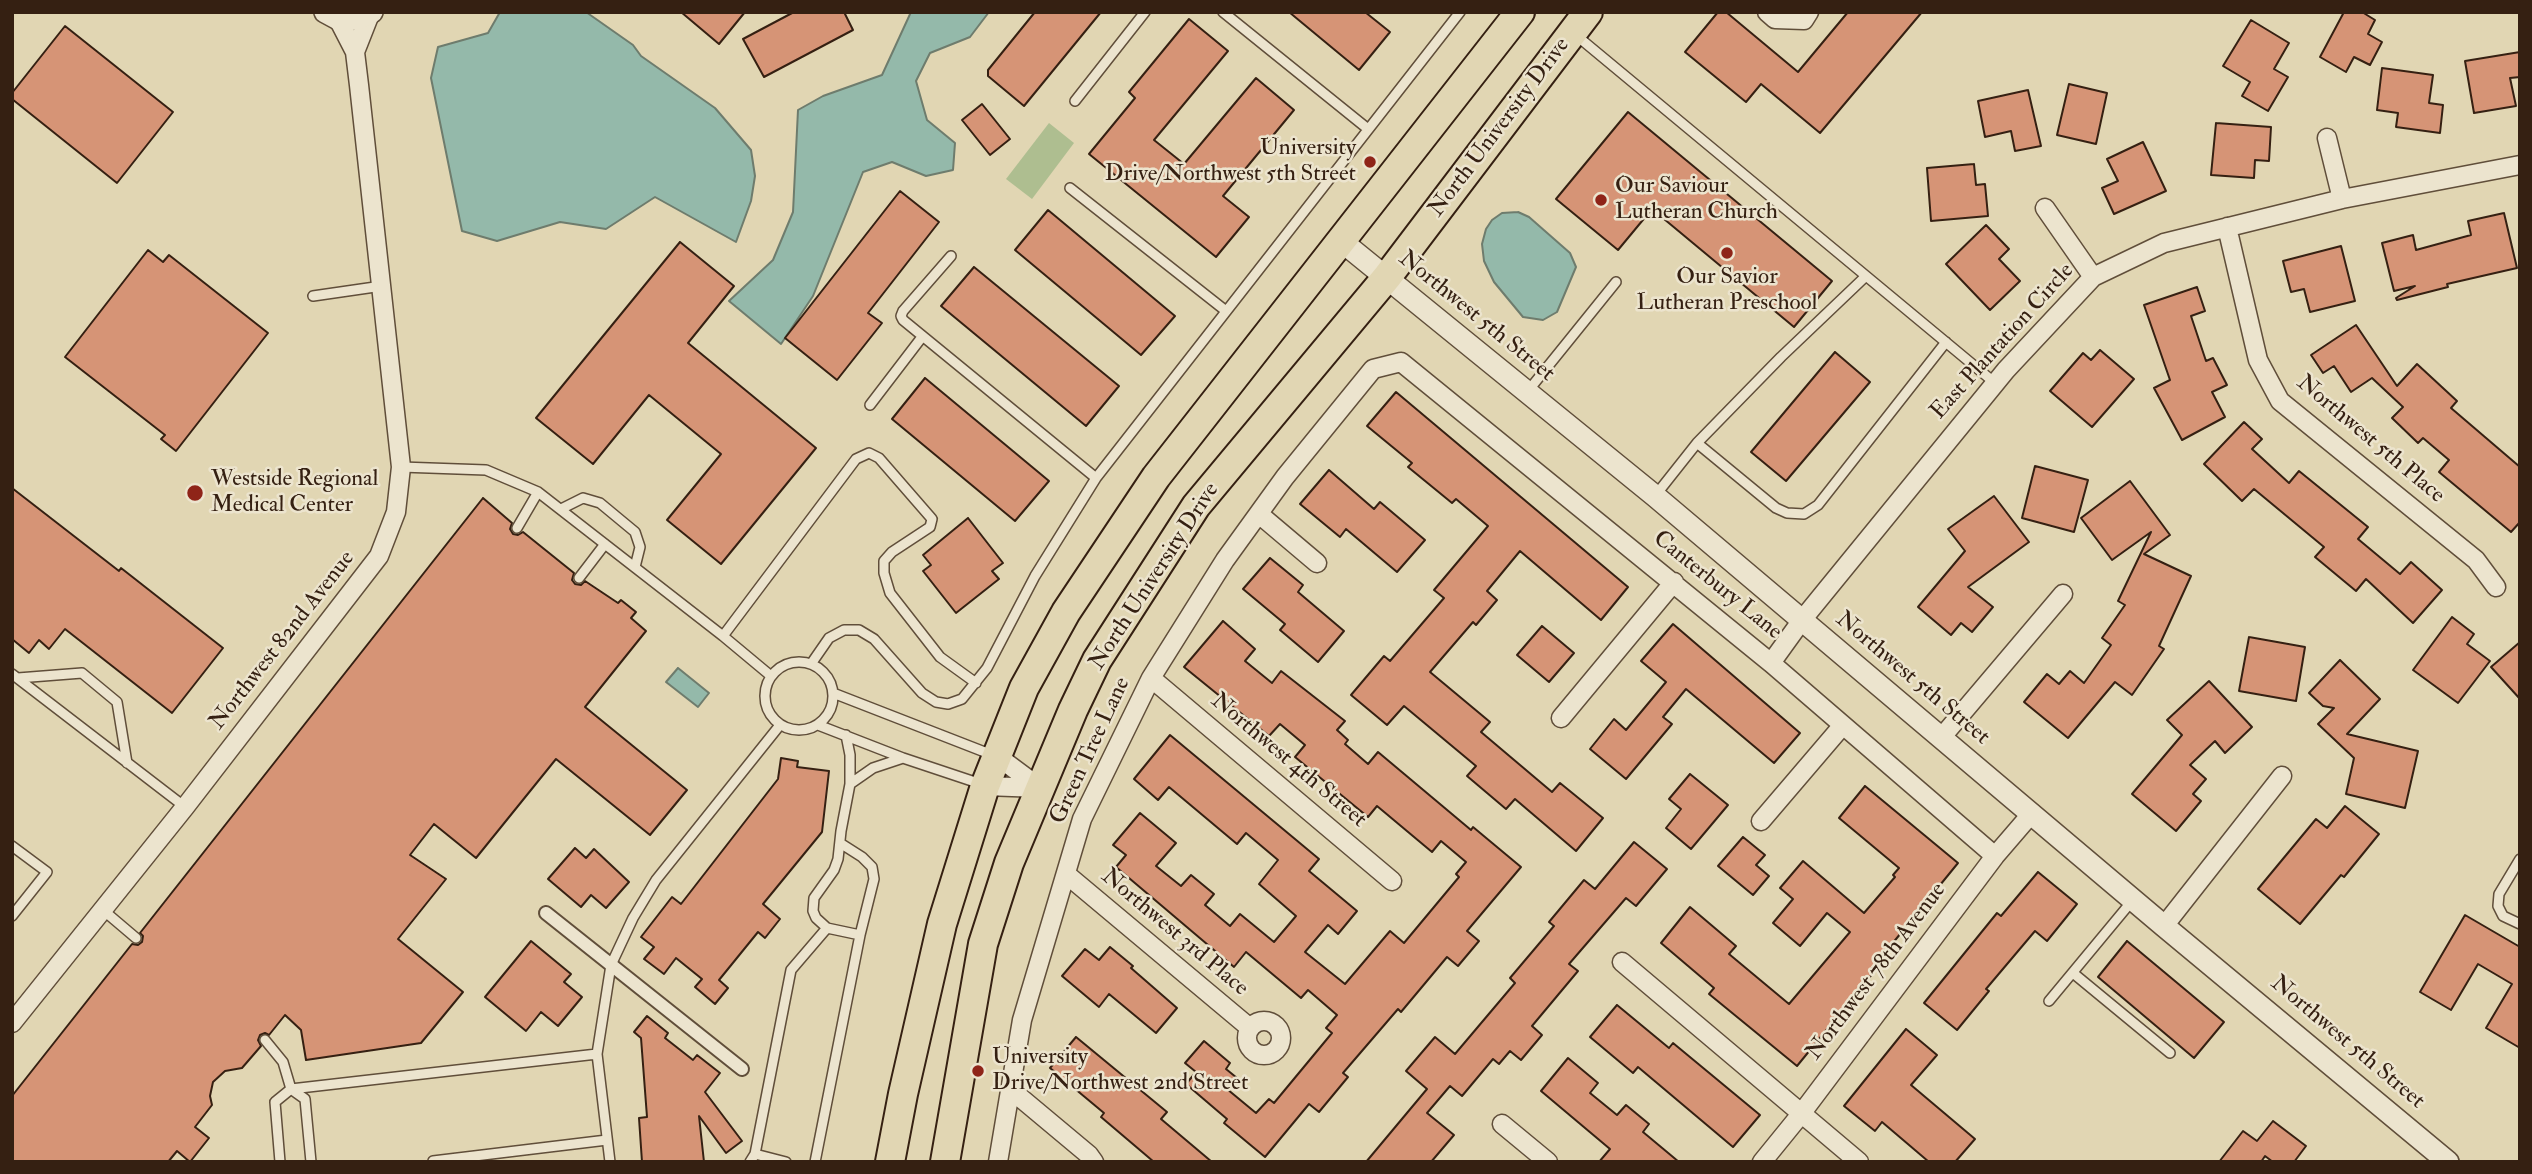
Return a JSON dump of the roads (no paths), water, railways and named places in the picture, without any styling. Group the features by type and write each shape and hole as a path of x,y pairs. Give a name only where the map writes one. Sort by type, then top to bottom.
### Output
{"main road":[{"path":"890,1162 942,925 985,786 1024,688 1066,612 1156,477 1520,12"},
{"name":"North University Drive","path":"945,1162 984,944 1009,863 1073,710 1097,660 1196,506 1387,277 1581,22"}],"street":[{"path":"1767,12 1775,19 1804,20 1810,12"},
{"path":"331,16 360,19 371,13"},
{"name":"Northwest 82nd Avenue","path":"355,52 371,13"},
{"name":"Northwest 82nd Avenue","path":"13,1019 185,807 379,556 396,512 401,467 355,52 331,16"},
{"path":"2327,138 2342,199"},
{"name":"East Plantation Circle","path":"1771,663 1802,620 1995,383 2093,277 2164,243 2342,199 2520,165"},
{"path":"2045,208 2093,277"},
{"name":"Northwest 5th Place","path":"2227,227 2258,360 2280,401 2476,560 2496,587"},
{"name":"Northwest 5th Street","path":"1340,240 1655,496 2448,1162"},
{"name":"Green Tree Lane","path":"998,1162 1022,1020 1082,820 1151,678 1225,560 1285,477 1373,369 1401,362"},
{"name":"Canterbury Lane","path":"1401,362 1674,582 1994,856"},
{"path":"1259,514 1317,563"},
{"path":"1561,719 1674,582"},
{"path":"1941,738 2063,594"},
{"name":"Northwest 4th Street","path":"1151,678 1392,881"},
{"path":"1761,821 1843,725"},
{"path":"996,756 1040,788"},
{"path":"2164,926 2282,776"},
{"path":"985,786 1040,788"},
{"name":"Northwest 78th Avenue","path":"1762,1162 1994,856 2032,813"},
{"name":"Northwest 3rd Place","path":"1066,874 1250,1028"},
{"path":"546,913 742,1069"},
{"path":"1622,962 1859,1162"},
{"path":"1010,1089 1089,1154 1094,1162"},
{"path":"1502,1124 1548,1162"}],"lane":[{"path":"1075,101 1145,12"},
{"path":"1223,12 1368,129"},
{"path":"811,664 829,638 844,630 859,630 874,639 922,693 936,702 948,704 962,699 987,668 1034,576 1096,478 1460,12"},
{"path":"1581,22 1866,276 1995,383"},
{"path":"1070,188 1226,311"},
{"path":"951,256 901,316 922,337 1096,478"},
{"path":"1655,496 1698,443 1781,356 1866,276"},
{"path":"1527,393 1616,282"},
{"path":"313,296 382,286"},
{"path":"870,405 922,337"},
{"path":"1698,443 1776,508 1787,513 1804,514 1818,505 1946,342"},
{"path":"723,636 856,459 869,453 879,458 932,519 930,527 892,552 884,561 884,573 890,593 940,657 976,683"},
{"path":"401,467 485,470 538,492 771,676"},
{"path":"517,528 538,492"},
{"path":"561,509 583,498 600,503 635,532 640,547 635,567"},
{"path":"579,578 605,544"},
{"path":"789,663 811,664 826,676 833,693 830,711 818,724 799,731 780,725 773,719 765,703 766,684 771,676 789,663"},
{"path":"15,676 82,673 117,702 127,763"},
{"path":"15,676 185,807"},
{"path":"833,693 996,756"},
{"path":"818,724 903,758 985,786"},
{"path":"610,1162 597,1054 611,965 633,918 656,880 780,725"},
{"path":"846,735 850,755 850,784 840,843 834,870 814,898 813,904 816,918 827,928 860,935"},
{"path":"850,784 873,768 903,758"},
{"path":"815,1162 860,935 874,879 872,867 840,843"},
{"path":"12,846 47,873 12,916"},
{"path":"2520,859 2499,894 2498,906 2502,916 2520,925"},
{"path":"2049,1001 2133,899"},
{"path":"103,910 136,937"},
{"path":"786,1162 753,1158 792,970 827,928"},
{"path":"2073,973 2170,1053"},
{"path":"265,1040 283,1062 291,1089 305,1100 311,1162"},
{"path":"280,1162 275,1102 291,1089 597,1054"},
{"path":"433,1161 607,1140"}],"place":[{"name":"University Drive/Northwest 5th Street","path":"1370,162"},
{"name":"Our Saviour Lutheran Church","path":"1601,200"},
{"name":"Our Savior Lutheran Preschool","path":"1727,253"},
{"name":"Westside Regional Medical Center","path":"195,493"},
{"name":"University Drive/Northwest 2nd Street","path":"978,1071"}]}
